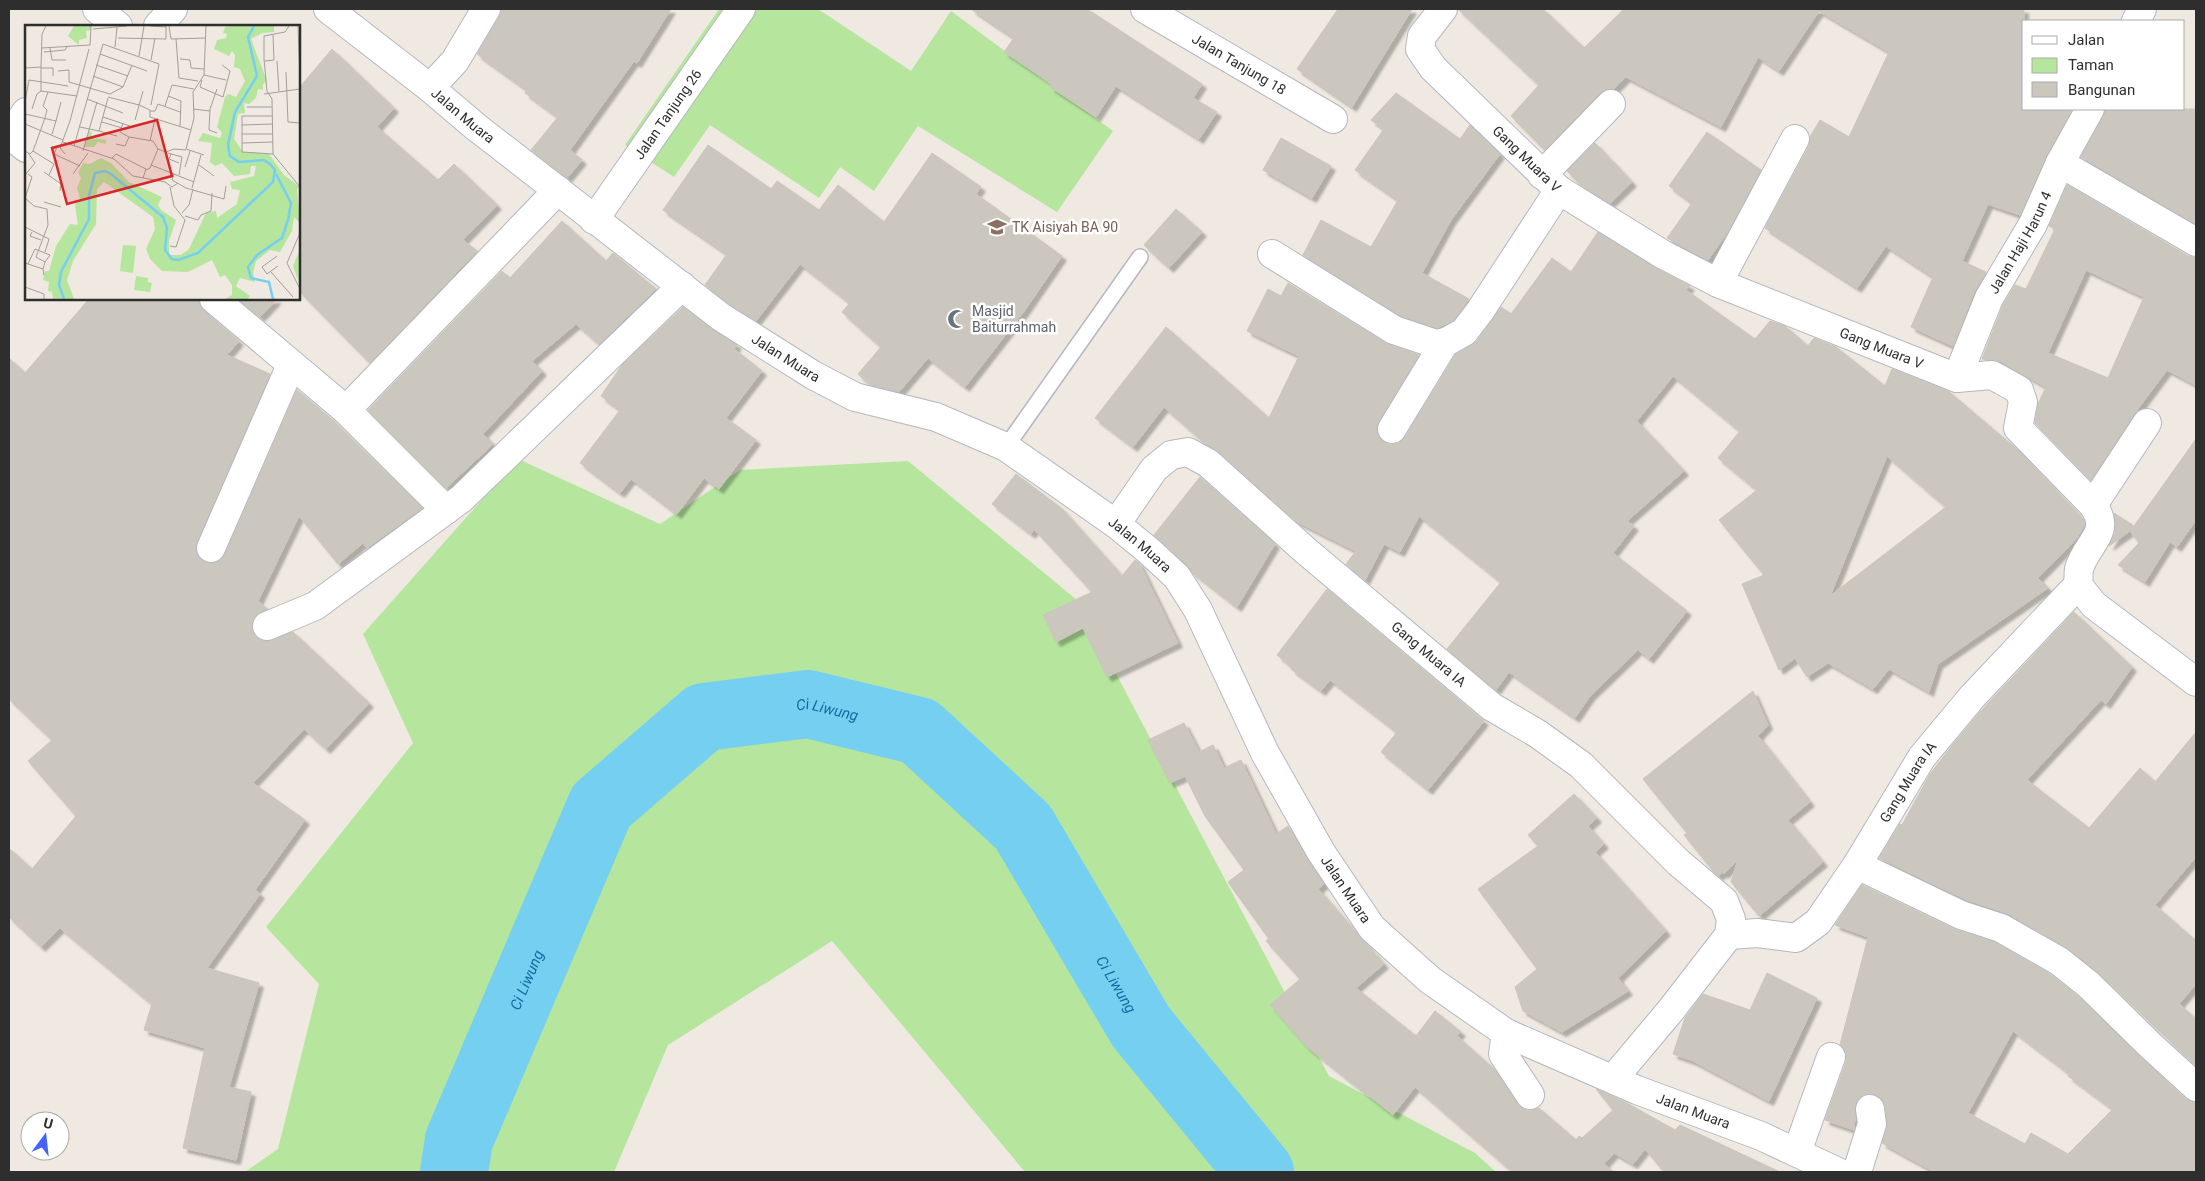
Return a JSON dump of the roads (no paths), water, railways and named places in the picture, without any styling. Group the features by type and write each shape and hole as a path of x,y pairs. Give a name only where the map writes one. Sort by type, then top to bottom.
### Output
{"street":[{"path":"159,25 173,9"},
{"name":"Jalan Muara","path":"328,9 594,220 730,323 813,375 855,398 936,416 1006,447 1116,524 1177,577 1198,610 1265,753 1321,852 1372,928 1430,980 1506,1033 1613,1080 1761,1136 1838,1172"},
{"path":"430,88 455,62 486,9"},
{"name":"Jalan Tanjung 26","path":"594,220 741,9"},
{"name":"Jalan Tanjung 18","path":"1145,9 1333,119"},
{"name":"Gang Muara V","path":"1443,9 1422,36 1426,59 1550,182 1662,254 1718,283 1958,378 1992,375 2019,390 2023,402 2018,428 2093,505 2101,516 2102,526 2080,568 2078,585"},
{"path":"1272,254 1394,330 1436,344 1445,342 1464,332 1480,310 1550,182 1611,104"},
{"name":"Jalan Haji Harun 4","path":"1958,378 1988,298 2033,224 2060,163 2089,110"},
{"path":"25,113 10,135 25,147"},
{"path":"1718,283 1794,139"},
{"path":"2060,163 2196,242"},
{"path":"346,410 558,190"},
{"path":"267,626 315,606 461,499 591,376 682,286"},
{"path":"215,300 346,410 446,510"},
{"path":"1392,429 1445,342"},
{"path":"211,548 291,365"},
{"path":"2093,505 2147,423"},
{"name":"Gang Muara IA","path":"1116,524 1154,469 1170,455 1188,452 1208,462 1306,551 1492,707 1538,734 1581,765 1678,862 1724,901 1731,919 1729,935 1757,933 1796,938 1818,922 1857,865 1922,757 1972,697 2078,585"},
{"path":"2078,585 2094,605 2196,682"},
{"path":"1857,865 1961,915 2001,928 2059,961 2090,985 2151,1046 2196,1087"},
{"path":"1613,1080 1671,1010 1729,935"},
{"path":"1506,1033 1503,1054 1530,1095"},
{"path":"1797,1152 1830,1057"},
{"path":"1856,1172 1872,1124 1870,1109"}],"lane":[{"path":"1006,447 1140,257"}],"waterway":[{"name":"Ci Liwung","path":"454,1172 459,1140 601,806 704,717 808,704 919,731 1023,827 1141,1027 1260,1172"}],"place":[{"name":"TK Aisiyah BA 90","path":"997,227"},
{"name":"Masjid Baiturrahmah","path":"957,319"}]}
